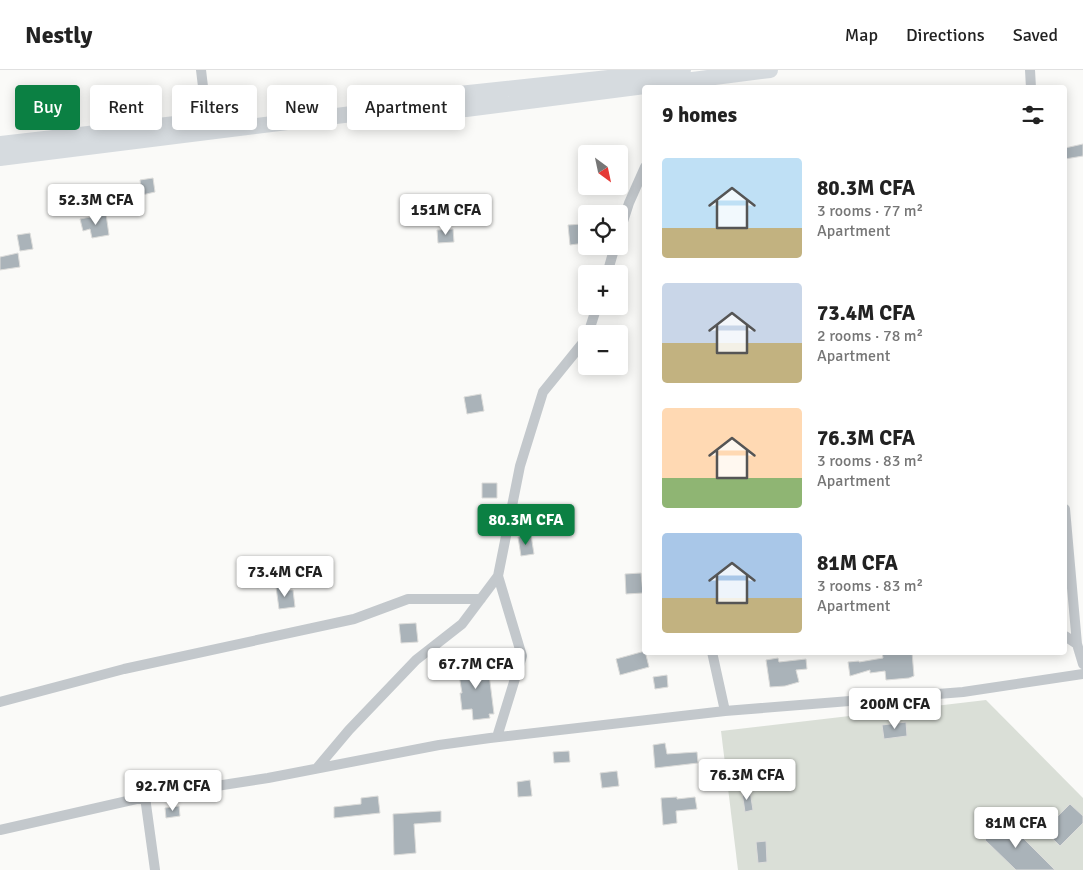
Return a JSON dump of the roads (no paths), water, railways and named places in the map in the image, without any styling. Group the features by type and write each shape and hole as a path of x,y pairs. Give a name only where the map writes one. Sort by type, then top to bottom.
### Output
{"main road":[{"path":"257,115 684,70"},
{"path":"669,85 770,70"},
{"path":"0,158 352,114 466,109 642,88"},
{"path":"0,144 172,124"}],"street":[{"path":"201,70 203,85"},
{"path":"1030,70 1031,85"},
{"path":"627,205 642,173"},
{"path":"317,768 349,730 416,660 462,624 498,576 520,466 543,392 578,349"},
{"path":"1067,531 1077,644 1083,664"},
{"path":"496,737 522,656 498,576"},
{"path":"0,702 124,669 354,619 408,599 481,599"},
{"path":"1067,637 1077,644"},
{"path":"713,655 724,711"},
{"path":"0,830 145,797 440,745 724,711 963,692 1083,674"},
{"path":"145,797 155,870"}]}
